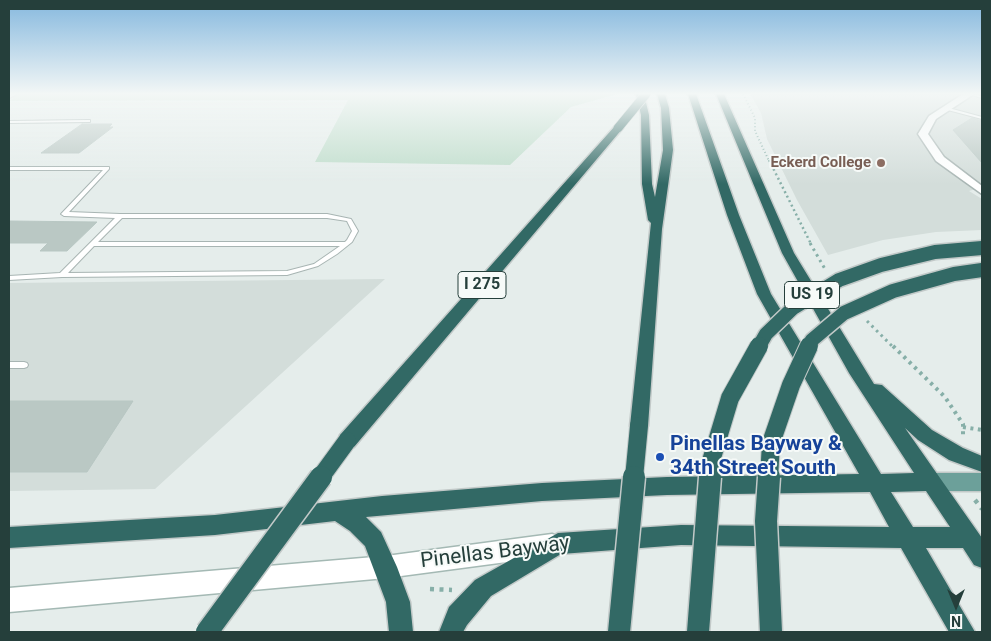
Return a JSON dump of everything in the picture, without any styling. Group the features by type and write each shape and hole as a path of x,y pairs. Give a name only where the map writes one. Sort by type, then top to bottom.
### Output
{"highway":[{"name":"I 275","path":"207,632 347,441 621,124"},
{"path":"645,124 647,184 656,228"},
{"path":"619,632 656,228 668,150 666,124"},
{"name":"US 19","path":"702,124 733,215 764,294 963,632"},
{"name":"US 19","path":"733,124 788,253 855,369 930,482 975,538 982,557"},
{"path":"698,632 711,461 730,398 766,334 793,308 839,280 881,265 926,254 982,248"},
{"path":"771,632 766,521 771,443 791,385 812,340 844,313 893,291 954,274 982,270"},
{"path":"855,369 925,435 956,454 982,464"},
{"path":"9,538 215,525 338,511 542,492 930,482"},
{"path":"338,511 358,524 373,540 386,567 398,602 401,632"},
{"name":"Pinellas Bayway","path":"558,544 681,535 975,538"},
{"path":"452,632 458,616 483,588 558,544"}],"main road":[{"path":"930,482 982,482"}],"street":[{"path":"929,124 923,134 940,159 982,191"},
{"name":"Pinellas Bayway","path":"9,600 386,567 558,544"}],"lane":[{"path":"9,168 107,168 64,214 342,217 349,220 355,231 346,244 316,265 287,273 62,275 9,278"},
{"path":"62,275 120,216"},
{"path":"92,244 346,244"},
{"path":"9,365 24,365"}],"path":[{"path":"963,427 982,430"},
{"path":"430,589 450,588 456,593"}],"shaded area":[{"name":"Eckerd College","path":"764,124 982,124 982,187 969,191 982,199 982,230 936,232 883,240 828,255 797,200 767,139"},
{"path":"385,279 155,489 9,491 9,283"}],"green space":[{"path":"335,124 553,124 510,165 315,162"}],"building":[{"path":"82,124 112,124 109,127 113,127 79,153 41,153"},
{"path":"963,124 982,124 982,163 953,130"},
{"path":"9,221 97,222 67,251 40,251 48,243 9,243"},
{"path":"9,401 133,401 87,472 9,472"}],"place":[{"name":"Eckerd College","path":"881,163"},
{"name":"Pinellas Bayway & 34th Street South","path":"660,457"}]}
